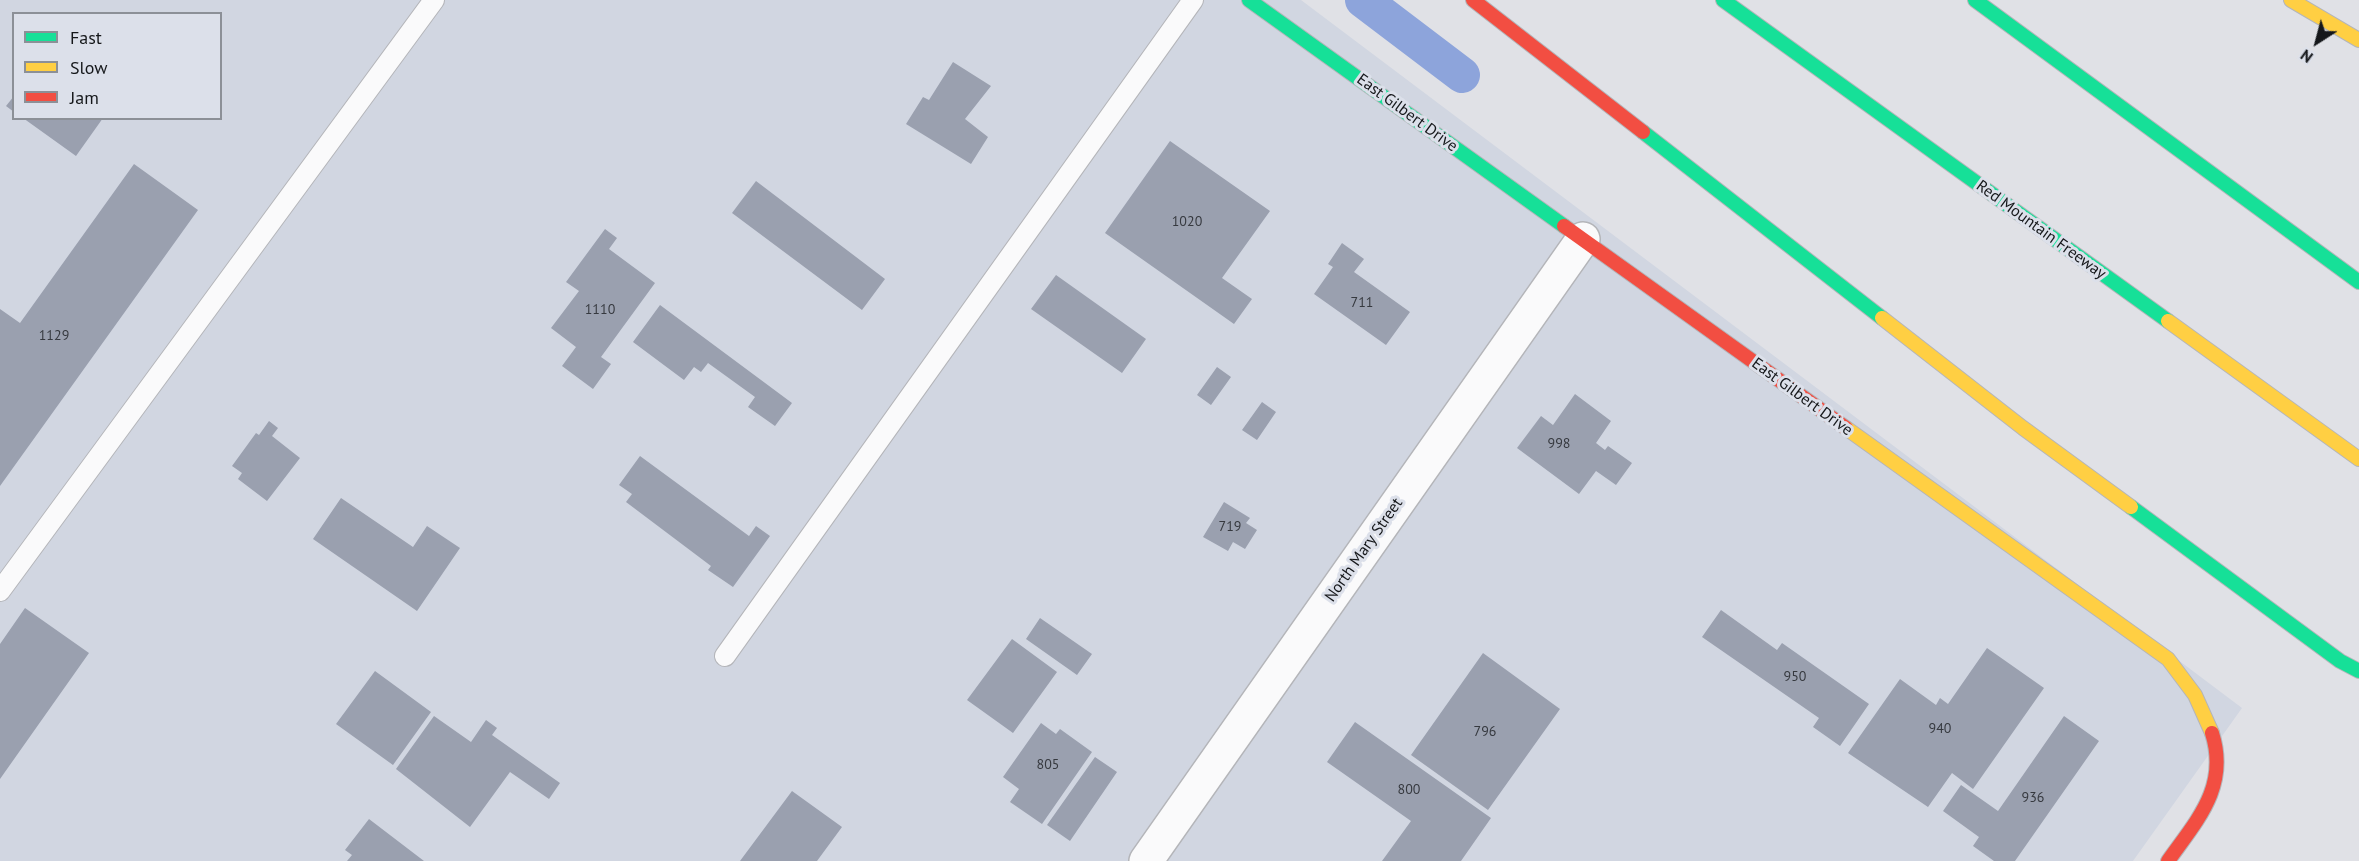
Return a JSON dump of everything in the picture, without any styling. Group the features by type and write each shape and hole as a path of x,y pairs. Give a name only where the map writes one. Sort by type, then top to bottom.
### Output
{"main road":[{"name":"East Gilbert Drive","path":"1250,0 2168,659 2195,695 2213,736 2217,784 2205,810 2168,861"},
{"path":"1473,0 2023,428 2340,661 2359,671"},
{"name":"Red Mountain Freeway","path":"1723,0 2359,459"},
{"path":"1975,0 2359,282"},
{"path":"2291,0 2359,40"},
{"path":"2340,661 2359,681"}],"street":[{"name":"North Mary Street","path":"1146,861 1583,239"}],"lane":[{"path":"0,591 434,0"},
{"path":"725,656 1193,0"}],"shaded area":[{"path":"0,0 1301,0 2242,708 2133,861 0,861"}],"building":[{"path":"953,62 991,86 965,119 988,137 971,164 906,124 923,97 929,100"},
{"path":"12,98 12,110 6,106"},
{"path":"26,120 102,120 76,156"},
{"path":"1170,141 1270,211 1222,278 1252,299 1234,324 1105,233"},
{"path":"134,164 198,210 0,486 0,309 20,323"},
{"path":"756,181 885,279 862,310 732,213"},
{"path":"605,229 617,238 609,249 655,283 601,357 611,364 593,389 562,366 576,347 551,328 579,291 566,282"},
{"path":"1342,243 1364,259 1354,272 1410,312 1386,345 1314,294 1333,267 1328,264"},
{"path":"1056,275 1146,339 1122,373 1031,309"},
{"path":"660,305 792,403 775,426 748,407 755,397 708,363 701,372 694,367 684,380 633,342"},
{"path":"1217,367 1231,377 1211,405 1197,395"},
{"path":"1575,394 1611,421 1596,443 1605,450 1608,446 1632,463 1616,485 1596,471 1579,494 1517,448 1541,416 1553,425"},
{"path":"1262,402 1276,412 1257,440 1242,430"},
{"path":"269,421 278,428 272,436 300,458 267,501 238,479 242,473 232,466 256,433 259,435"},
{"path":"640,456 749,536 756,526 770,536 733,587 708,570 711,566 626,502 632,494 619,485"},
{"path":"341,498 413,547 427,526 460,548 417,611 313,539"},
{"path":"1224,502 1250,518 1246,523 1257,530 1245,549 1233,542 1228,551 1203,537"},
{"path":"25,608 89,653 0,779 0,644"},
{"path":"1721,610 1777,650 1782,643 1869,704 1840,746 1813,727 1819,718 1702,637"},
{"path":"1040,618 1092,654 1077,675 1026,639"},
{"path":"1012,639 1057,672 1013,733 967,700"},
{"path":"1987,648 2044,688 1973,789 1952,773 1928,807 1848,753 1900,679 1936,705 1940,698 1948,704"},
{"path":"1483,653 1560,709 1488,810 1411,755"},
{"path":"375,671 431,712 393,765 336,724"},
{"path":"434,716 471,742 486,720 497,728 492,735 560,783 549,799 510,772 470,827 396,769"},
{"path":"2064,716 2099,741 2015,861 1994,861 1973,846 1979,837 1943,811 1961,785 1998,811"},
{"path":"1355,722 1491,818 1461,861 1382,861 1411,821 1327,762"},
{"path":"1041,723 1056,734 1060,729 1092,752 1042,824 1010,802 1019,789 1003,777"},
{"path":"1095,757 1117,772 1070,841 1047,825"},
{"path":"792,791 842,827 817,861 740,861"},
{"path":"369,819 424,861 347,861 352,855 345,850"}],"waterway":[{"path":"1363,0 1462,75"}],"traffic: fast":[{"path":"1249,0 1564,226"},
{"path":"1723,0 2168,321"},
{"path":"1975,0 2359,282"},
{"path":"1643,132 1882,318"},
{"path":"2131,507 2340,661 2359,671"}],"traffic: slow":[{"path":"2291,0 2359,40"},
{"path":"1882,318 2023,428 2131,507"},
{"path":"2168,321 2359,459"},
{"path":"1846,428 2168,659 2195,695 2212,733"}],"traffic: jam":[{"path":"1473,0 1643,132"},
{"path":"1564,226 1846,428"},
{"path":"2168,861 2199,817 2213,786 2216,752 2212,733"}]}
